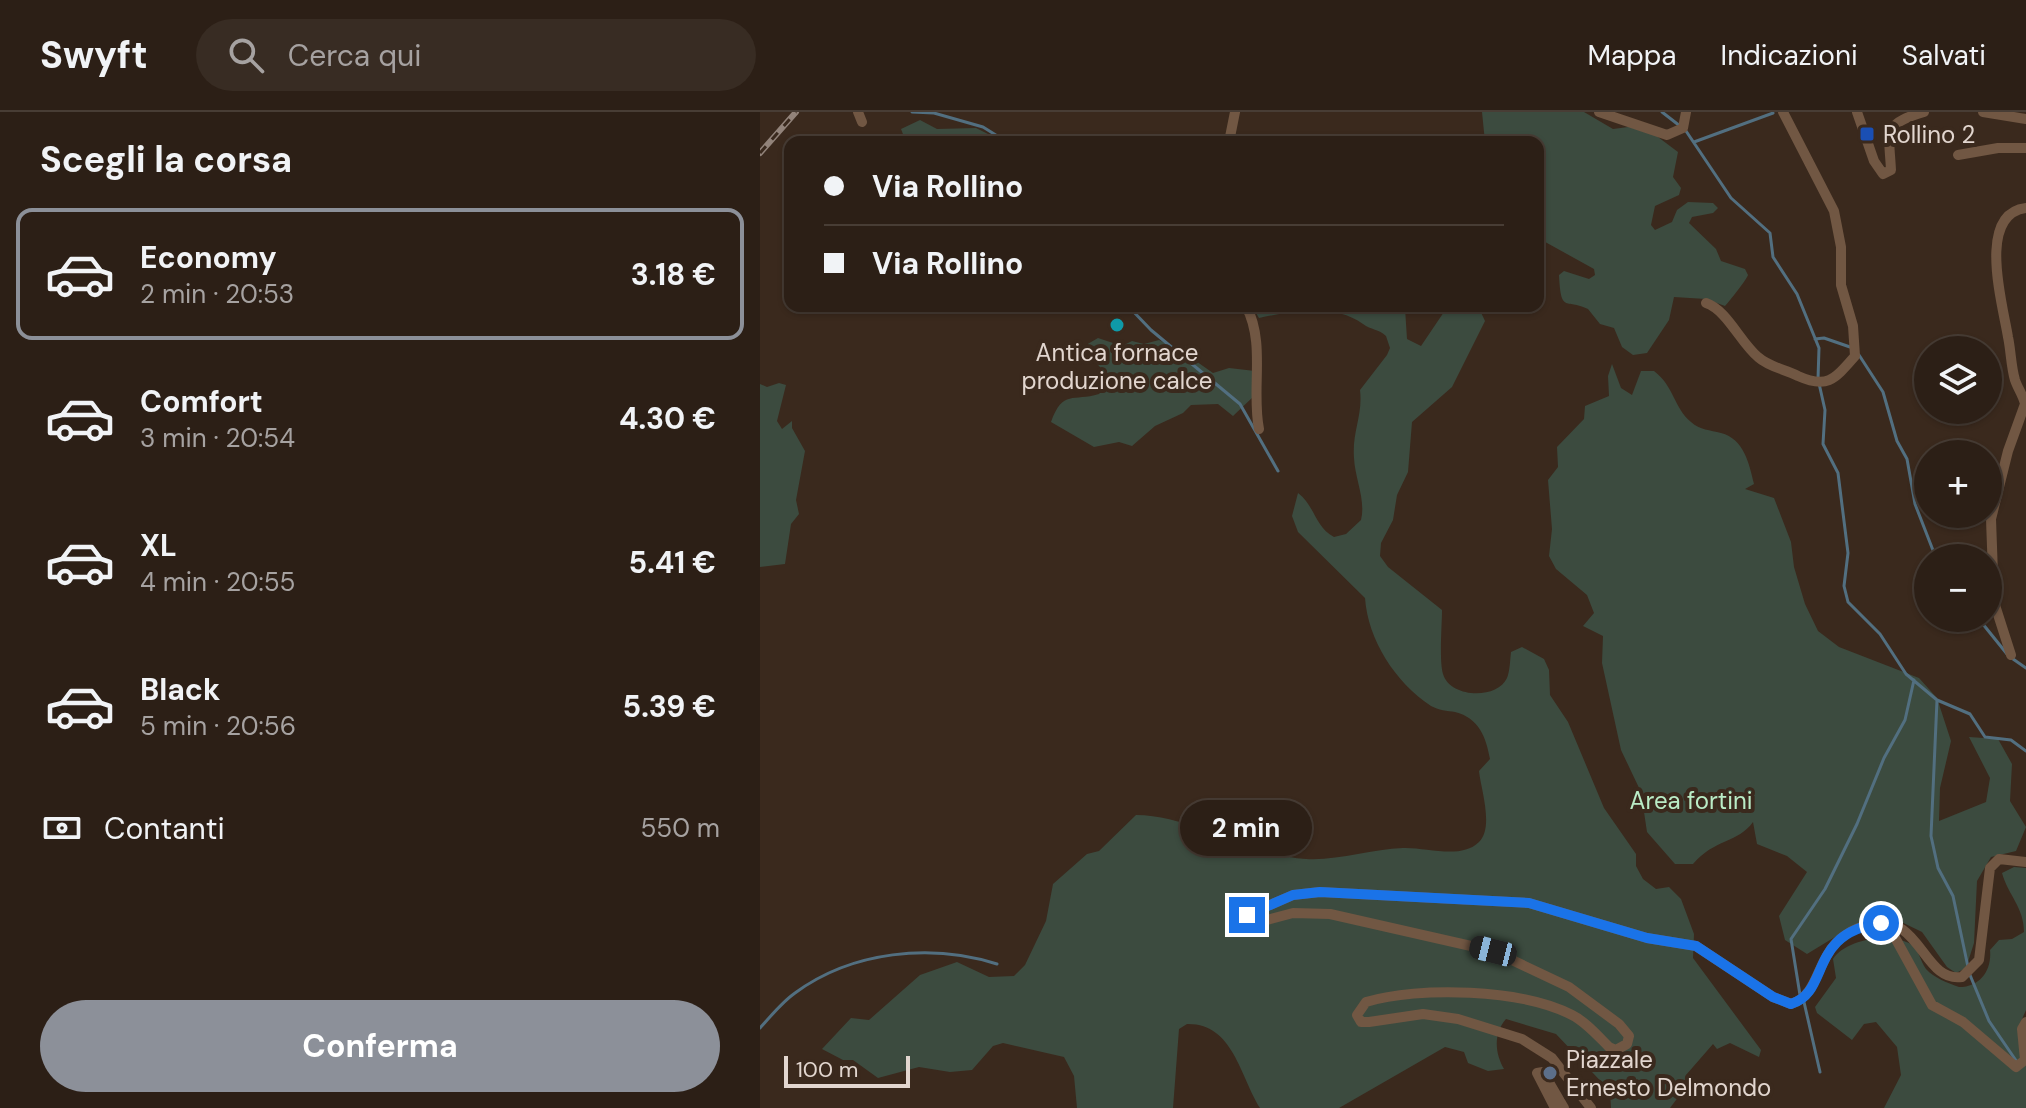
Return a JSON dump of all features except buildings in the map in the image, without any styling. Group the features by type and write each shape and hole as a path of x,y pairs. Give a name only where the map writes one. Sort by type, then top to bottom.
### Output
{"street":[{"path":"1230,136 1235,112"},
{"path":"1599,112 1671,135 1683,128 1686,112"},
{"path":"1706,303 1722,312 1736,336 1765,363 1811,383 1827,381 1855,356 1853,326 1841,285 1841,247 1834,211 1783,112"},
{"path":"1857,112 1874,161 1883,174 1891,170 1887,143 1893,126 1901,119 1924,112"},
{"path":"1983,112 2026,119"},
{"path":"1958,155 1998,148 2026,148"},
{"path":"2011,655 1994,602 1991,519 2006,470 2008,451 2024,417 2025,404 2015,380 1998,279 1996,239 2005,219 2018,209 2026,208"},
{"path":"1247,312 1257,352 1255,411 1259,429"},
{"path":"1591,1108 1552,1058 1522,1039 1458,1019 1423,1014 1361,1022 1357,1015 1366,1002 1394,995 1460,994 1514,998 1555,1007 1576,1017 1616,1050 1627,1044 1629,1036 1619,1024 1569,987 1493,951 1381,923 1330,914 1293,913 1248,925 1247,915 1293,895 1320,892 1529,903 1647,938 1696,946 1773,997 1791,1004 1805,996 1834,942 1862,927 1887,923 1911,936 1946,975 1962,977 1979,960 1990,868 1999,859 2026,862"},
{"path":"1887,923 1932,1005 1963,1022 2016,1067 2025,1060 2022,1029 2026,1022"},
{"path":"1555,1108 1537,1073 1543,1072 1549,1079 1564,1108"}],"green space":[{"path":"1482,112 1584,112 1613,129 1636,126 1650,131 1678,152 1673,177 1681,188 1679,195 1655,206 1651,225 1655,230 1672,222 1677,210 1688,202 1713,203 1718,208 1713,213 1692,217 1689,223 1716,249 1721,261 1745,269 1747,277 1725,306 1706,299 1674,297 1669,320 1647,353 1633,355 1622,347 1614,328 1600,324 1588,309 1563,300 1559,275 1564,271 1589,279 1595,275 1594,269 1544,241 1544,136 1484,136"},
{"path":"920,120 937,129 976,128 992,136 904,136 901,129"},
{"path":"1256,312 1293,312 1259,318"},
{"path":"1332,312 1405,312 1407,339 1421,346 1444,312 1481,312 1485,321 1452,387 1412,422 1408,472 1397,495 1393,520 1381,543 1380,556 1388,567 1442,610 1443,674 1455,688 1474,693 1494,690 1507,678 1511,652 1522,647 1544,659 1549,670 1550,695 1568,722 1604,808 1636,854 1636,866 1643,879 1656,889 1669,887 1681,899 1694,934 1693,958 1761,1050 1759,1057 1730,1043 1717,1049 1713,1044 1686,1075 1685,1088 1670,1108 1611,1108 1610,1091 1556,1034 1506,1019 1499,1031 1497,1044 1504,1069 1488,1071 1468,1063 1464,1052 1445,1047 1339,1108 1260,1108 1225,1042 1203,1026 1187,1024 1179,1029 1173,1108 1077,1108 1074,1076 1064,1057 1003,1043 993,1046 972,1070 950,1072 919,1067 878,1078 853,1060 843,1060 822,1049 851,1018 869,1020 920,975 957,962 989,977 1014,976 1025,965 1046,921 1053,884 1087,854 1099,851 1136,815 1177,821 1262,850 1306,859 1403,848 1453,852 1479,842 1486,827 1486,818 1479,771 1490,759 1480,730 1463,715 1431,706 1406,685 1378,644 1367,614 1365,598 1298,532 1292,516 1298,493 1323,528 1334,537 1346,534 1361,520 1362,505 1354,448 1360,390 1390,348 1381,332"},
{"path":"1098,338 1122,346 1132,341 1144,344 1159,340 1171,346 1194,347 1193,359 1213,373 1229,368 1255,371 1254,396 1233,416 1218,404 1191,405 1183,413 1155,426 1132,446 1119,442 1094,447 1051,422 1065,401 1099,394 1107,385 1104,373 1087,351 1086,345"},
{"name":"Area fortini","path":"1612,364 1621,388 1632,395 1641,371 1654,371 1666,383 1691,422 1729,436 1740,446 1754,484 1745,489 1774,498 1791,542 1794,567 1805,604 1818,631 1839,647 1919,678 1937,698 1951,741 1940,788 1939,821 1986,802 1990,778 1969,737 1998,739 2012,764 2010,801 2026,827 2016,851 1991,857 1977,881 1974,943 1966,968 1956,973 1947,967 1922,932 1887,915 1853,926 1807,954 1785,940 1779,916 1807,872 1787,856 1757,844 1753,822 1693,864 1675,864 1647,832 1641,792 1621,750 1602,663 1603,636 1583,626 1594,613 1587,595 1556,569 1549,556 1552,529 1548,480 1558,467 1557,447 1584,419 1585,406 1609,396 1608,376"},
{"path":"779,383 786,385 777,421 782,429 792,421 792,428 805,451 796,500 799,514 791,524 785,564 760,567 760,384 767,387"},
{"path":"2014,867 2026,868 2026,1010 2019,1026 2026,1032 2026,1108 1884,1108 1901,1075 1897,1047 1876,1022 1864,1024 1852,1040 1817,1013 1815,1007 1836,978 1833,959 1839,952 1857,943 1890,938 1912,945 1926,969 1937,978 1959,987 1973,984 1984,976 1990,950 1999,940 2012,939 2024,932 2019,908 2002,873"}],"waterway":[{"path":"912,112 934,113 983,127 997,136"},
{"path":"1662,112 1680,126"},
{"path":"1694,142 1773,113"},
{"path":"1686,131 1731,198 1770,233 1773,257 1797,294 1819,348 1818,379 1825,410 1823,444 1838,473 1848,553 1844,586 1848,602 1880,634 1906,674 1937,700 1970,714 1985,737 2011,740 2026,751"},
{"path":"1134,312 1240,404 1278,471"},
{"path":"1815,339 1824,338 1850,347"},
{"path":"1859,355 1883,392 1897,441 1907,459 1915,504 1931,544"},
{"path":"1989,632 2007,654"},
{"path":"2013,659 2026,668"},
{"path":"1800,995 1791,939 1825,889 1857,824 1884,758 1905,720 1914,680"},
{"path":"1937,700 1931,836 1938,868 1953,896 1968,967"},
{"path":"760,1028 781,1005 817,979 867,960 919,953 972,957 997,964"},
{"path":"1970,975 1989,1021 2017,1062"},
{"path":"1804,1002 1820,1072"}],"railway":[{"path":"760,153 796,112"}],"place":[{"name":"Rollino 2","path":"1867,134"},
{"name":"Antica fornace produzione calce","path":"1117,325"},
{"name":"Piazzale Ernesto Delmondo","path":"1550,1073"}],"route":[{"path":"1247,915 1293,895 1320,892 1529,903 1647,938 1696,946 1773,997 1791,1004 1805,996 1834,942 1852,931 1881,923"}]}
